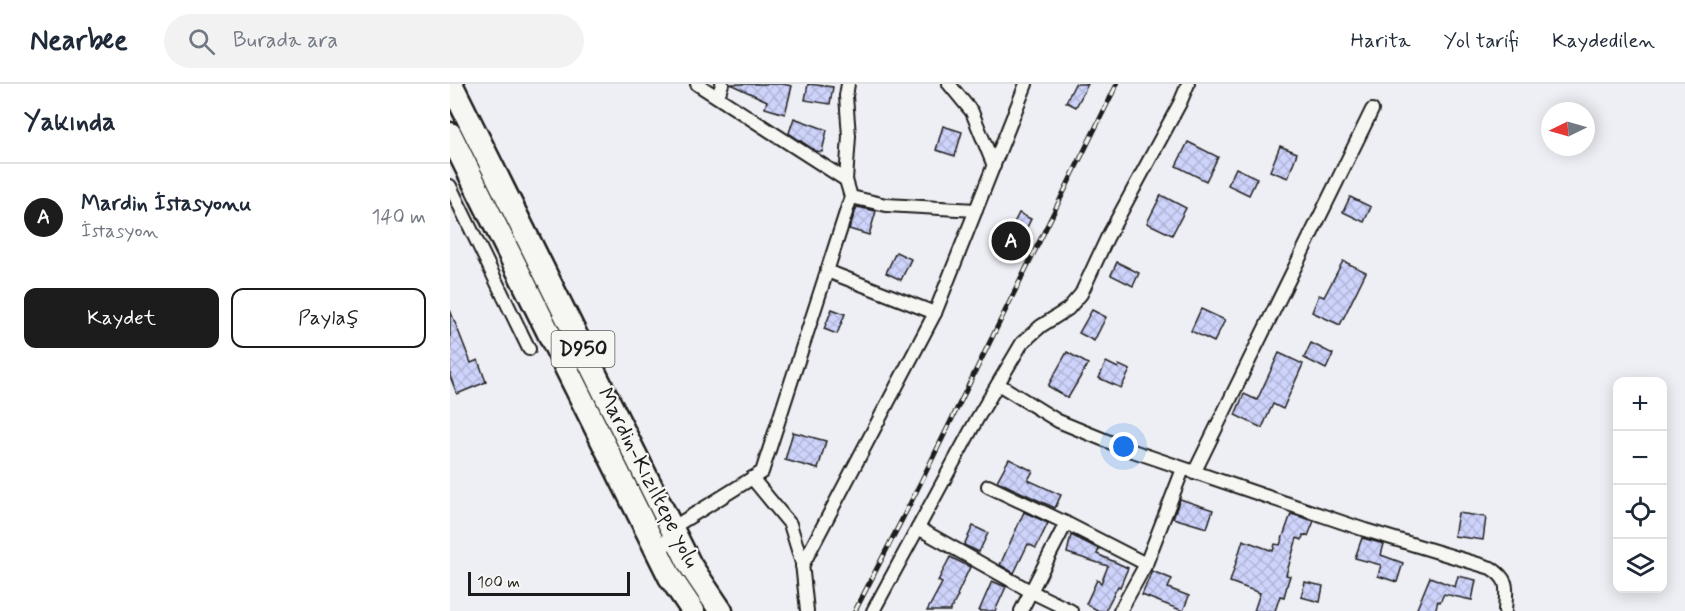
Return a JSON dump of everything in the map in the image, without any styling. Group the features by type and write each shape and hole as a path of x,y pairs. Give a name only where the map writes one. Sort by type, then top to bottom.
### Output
{"highway":[{"name":"Mardin-Kızıltepe yolu","path":"451,84 690,565 721,611"},
{"name":"Mardin-Kızıltepe yolu","path":"450,134 670,577 693,611"}],"street":[{"path":"697,84 846,180"},
{"path":"718,97 722,84"},
{"path":"660,557 672,528 762,472 851,197 846,180 849,136 846,96 848,84"},
{"path":"949,84 972,112 994,166"},
{"path":"802,566 935,313 1026,84"},
{"path":"873,611 977,419 1022,343 1041,326 1068,309 1081,294 1107,238 1188,84"},
{"path":"1120,611 1146,564 1189,471 1372,110"},
{"path":"450,186 529,349"},
{"path":"851,197 886,205 976,210"},
{"path":"827,270 935,313"},
{"path":"998,384 1058,421 1124,448 1365,530 1491,568 1502,575 1507,582 1505,611"},
{"path":"752,478 790,524 802,566 807,611"},
{"path":"988,486 1146,564"},
{"path":"1022,611 1066,523"},
{"path":"918,528 1032,592 1071,611"}],"building":[{"path":"730,84 792,86 785,114 765,108 767,101"},
{"path":"808,84 833,87 830,104 805,100"},
{"path":"1075,84 1088,84 1076,107 1066,102"},
{"path":"794,118 827,130 822,152 816,151 789,133"},
{"path":"943,126 962,132 955,156 936,150"},
{"path":"1188,142 1218,157 1206,181 1176,166"},
{"path":"1280,146 1297,153 1288,178 1270,171"},
{"path":"1236,168 1257,178 1249,195 1228,185"},
{"path":"1161,195 1186,208 1172,235 1147,223"},
{"path":"1350,197 1371,207 1364,222 1343,212"},
{"path":"857,207 876,211 869,235 849,229"},
{"path":"1019,213 1031,219 1011,260 998,254"},
{"path":"896,252 911,259 901,280 886,273"},
{"path":"1343,261 1366,272 1340,325 1312,312 1319,295 1324,297"},
{"path":"1117,262 1139,273 1133,286 1111,275"},
{"path":"832,309 845,314 837,334 824,329"},
{"path":"1201,309 1225,320 1214,342 1191,331"},
{"path":"450,310 471,363 478,360 486,382 457,394 450,376"},
{"path":"1092,310 1106,317 1094,341 1079,333"},
{"path":"1311,343 1333,354 1326,369 1304,358"},
{"path":"1067,352 1088,364 1068,398 1048,386"},
{"path":"1279,353 1303,364 1283,409 1273,404 1262,428 1235,415 1244,394 1257,400"},
{"path":"1106,362 1118,368 1119,365 1130,370 1121,388 1099,378"},
{"path":"793,432 826,441 818,469 785,460"},
{"path":"1009,459 1033,471 1028,480 1061,495 1055,508 997,481"},
{"path":"1180,499 1213,510 1207,528 1173,518"},
{"path":"1024,512 1048,523 1036,548 1028,544 1014,573 1000,565"},
{"path":"1458,513 1486,517 1483,540 1454,536"},
{"path":"1291,514 1314,521 1308,536 1303,535 1302,540 1297,538 1286,575 1290,576 1284,597 1280,596 1275,611 1254,611 1260,593 1230,582 1243,540 1273,551 1275,544 1280,545"},
{"path":"973,526 988,533 979,552 964,545"},
{"path":"1071,535 1099,549 1097,554 1128,568 1120,587 1118,586 1105,611 1099,611 1086,604 1097,580 1101,583 1108,566 1067,553"},
{"path":"1362,538 1384,544 1381,555 1403,563 1397,582 1378,576 1381,565 1355,558"},
{"path":"950,557 970,567 958,596 950,611 927,611 942,583 938,581"},
{"path":"1152,571 1172,579 1168,588 1189,596 1183,611 1142,595"},
{"path":"1458,576 1476,580 1472,600 1444,594 1440,602 1438,601 1435,611 1416,611 1430,577 1455,587"},
{"path":"992,581 1006,587 995,611 979,611"},
{"path":"1305,582 1323,586 1320,602 1301,597"}],"railway":[{"path":"855,611 1117,84"}],"place":[{"name":"Mardin İstasyonu","path":"1011,241"}]}
